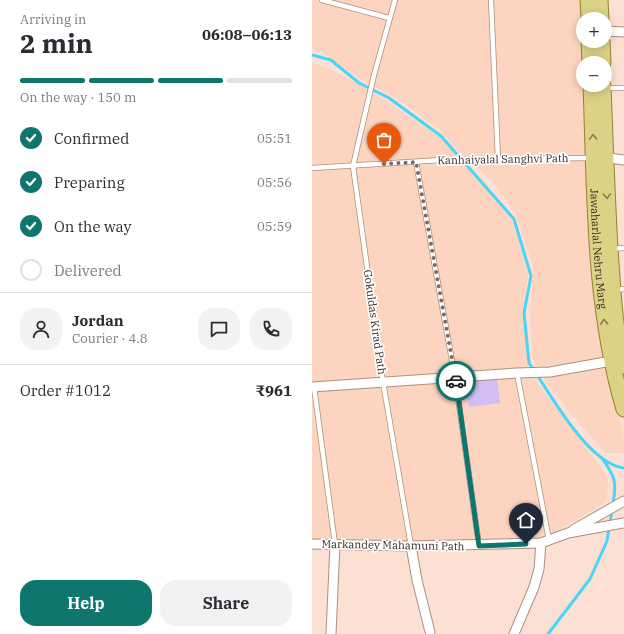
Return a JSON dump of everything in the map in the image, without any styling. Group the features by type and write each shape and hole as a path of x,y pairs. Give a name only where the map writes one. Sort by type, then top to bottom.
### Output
{"main road":[{"path":"588,0 589,12"},
{"path":"600,0 601,12"},
{"name":"Jawaharlal Nehru Marg","path":"599,92 601,291 605,331 620,361"},
{"name":"Jawaharlal Nehru Marg","path":"600,157 617,249 618,320 624,409"}],"street":[{"path":"612,31 624,32"},
{"path":"600,157 624,160"},
{"path":"313,387 517,372 550,372 620,361"},
{"name":"Markandey Mahamuni Path","path":"568,533 592,518 621,503"},
{"name":"Markandey Mahamuni Path","path":"312,544 479,546 545,542 568,533 621,523"},
{"path":"514,634 534,587 545,542"},
{"path":"331,634 335,544"},
{"path":"411,546 416,580 430,632"}],"lane":[{"path":"322,0 389,18"},
{"name":"Gokuldas Kirad Path","path":"395,0 374,75 353,166 384,382 411,546"},
{"path":"491,0 498,159"},
{"path":"612,87 624,88"},
{"name":"Kanhaiyalal Sanghvi Path","path":"312,168 442,160 600,157"},
{"path":"416,162 455,377 479,546"},
{"path":"517,372 545,542"},
{"path":"313,387 335,544"}],"shaded area":[{"path":"312,0 585,0 584,12 576,12 576,48 583,48 583,56 576,56 576,92 587,92 605,359 624,438 624,453 606,453 571,414 545,380 533,359 530,319 533,266 515,212 493,182 458,150 439,129 402,102 356,76 322,52 312,49"},
{"path":"312,62 340,74 374,93 440,137 512,217 528,275 523,312 528,365 539,385 608,477 607,500 596,508 542,539 405,542 312,539"}],"building":[{"path":"497,377 500,403 469,407 465,381"}],"waterway":[{"path":"312,55 331,60 359,83 389,98 441,136 514,219 531,276 524,313 529,363 534,370"},
{"path":"537,375 563,415 586,444 599,456 611,464 624,468"},
{"path":"602,458 610,470 615,484 613,504"},
{"path":"548,634 590,579 607,541 612,510"}],"way so far":[{"path":"384,164 416,162 456,381"}],"route":[{"path":"456,381 479,546 526,544"}]}
